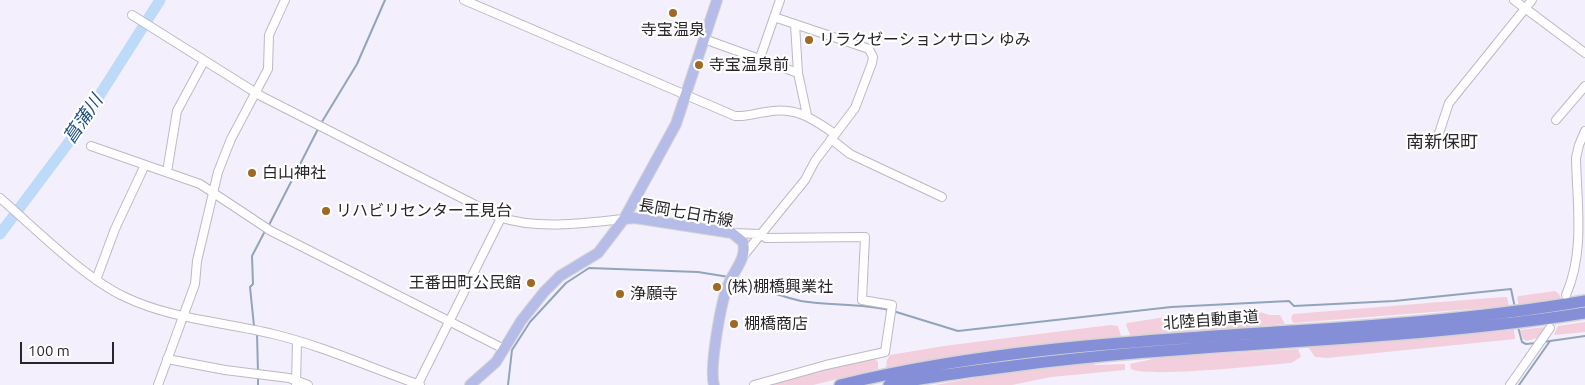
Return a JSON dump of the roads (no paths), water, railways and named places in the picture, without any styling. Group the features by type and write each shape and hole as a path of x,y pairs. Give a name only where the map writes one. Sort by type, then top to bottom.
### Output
{"highway":[{"name":"北陸自動車道","path":"840,385 936,367 1041,351 1478,316 1585,301"},
{"name":"北陸自動車道","path":"889,385 1090,356 1425,332 1585,313"}],"main road":[{"path":"470,385 490,369 521,321 544,292 560,276 598,253 624,219 670,137 687,95 717,0"},
{"name":"長岡七日市線","path":"624,219 635,218 732,233 743,242 744,255"},
{"path":"714,385 712,370 725,294 744,255"}],"street":[{"path":"158,385 195,284 197,261 212,191 231,139 268,69 269,35 285,0"},
{"path":"464,0 736,116 744,117 779,111 807,115 850,154 942,197"},
{"path":"760,58 780,0"},
{"path":"1514,0 1585,53"},
{"path":"1438,136 1449,103 1527,9 1532,0"},
{"path":"133,16 255,93 501,218 543,225 624,219"},
{"path":"744,255 805,180 815,161 855,108 872,63 871,53 863,46 774,17"},
{"path":"795,24 798,73 807,115"},
{"path":"704,39 798,73"},
{"path":"167,172 177,111 204,61"},
{"path":"1556,120 1585,86"},
{"path":"1566,295 1576,266 1579,247 1576,158 1579,144 1585,131"},
{"path":"90,146 144,167 190,180 212,191 262,226 504,349"},
{"path":"96,280 115,229 144,167"},
{"path":"0,198 96,280 125,297 183,316 297,341 419,385 501,218"},
{"path":"732,233 760,234 766,238 865,237 862,300 892,305 885,352 826,365 754,385"},
{"path":"1510,385 1550,328"},
{"path":"296,383 297,341"},
{"path":"167,359 260,374 308,385"}],"waterway":[{"name":"菖蒲川","path":"0,234 75,134 160,0"},
{"path":"320,125 357,64 385,0"},
{"path":"268,227 318,129"},
{"path":"254,326 250,287 253,284 252,256 265,231"},
{"path":"508,385 512,350 530,322 566,283 589,268 698,272 729,277"},
{"path":"734,282 801,301 867,306 889,310"},
{"path":"893,311 958,331 1171,307 1289,301 1294,306 1394,301 1511,289 1515,308"},
{"path":"1518,327 1522,342 1526,344 1536,343"},
{"path":"257,333 258,373"},
{"path":"1543,342 1585,336"},
{"path":"1519,385 1550,341"},
{"path":"258,377 258,385"}],"place":[{"name":"寺宝温泉","path":"673,13"},
{"name":"リラクゼーションサロン ゆみ","path":"809,40"},
{"name":"寺宝温泉前","path":"699,65"},
{"name":"白山神社","path":"252,173"},
{"name":"リハビリセンター王見台","path":"326,211"},
{"name":"王番田町公民館","path":"531,283"},
{"name":"(株)棚橋興業社","path":"717,287"},
{"name":"浄願寺","path":"620,294"},
{"name":"棚橋商店","path":"734,324"}],"district":[{"name":"南新保町","path":"1442,142"}]}
